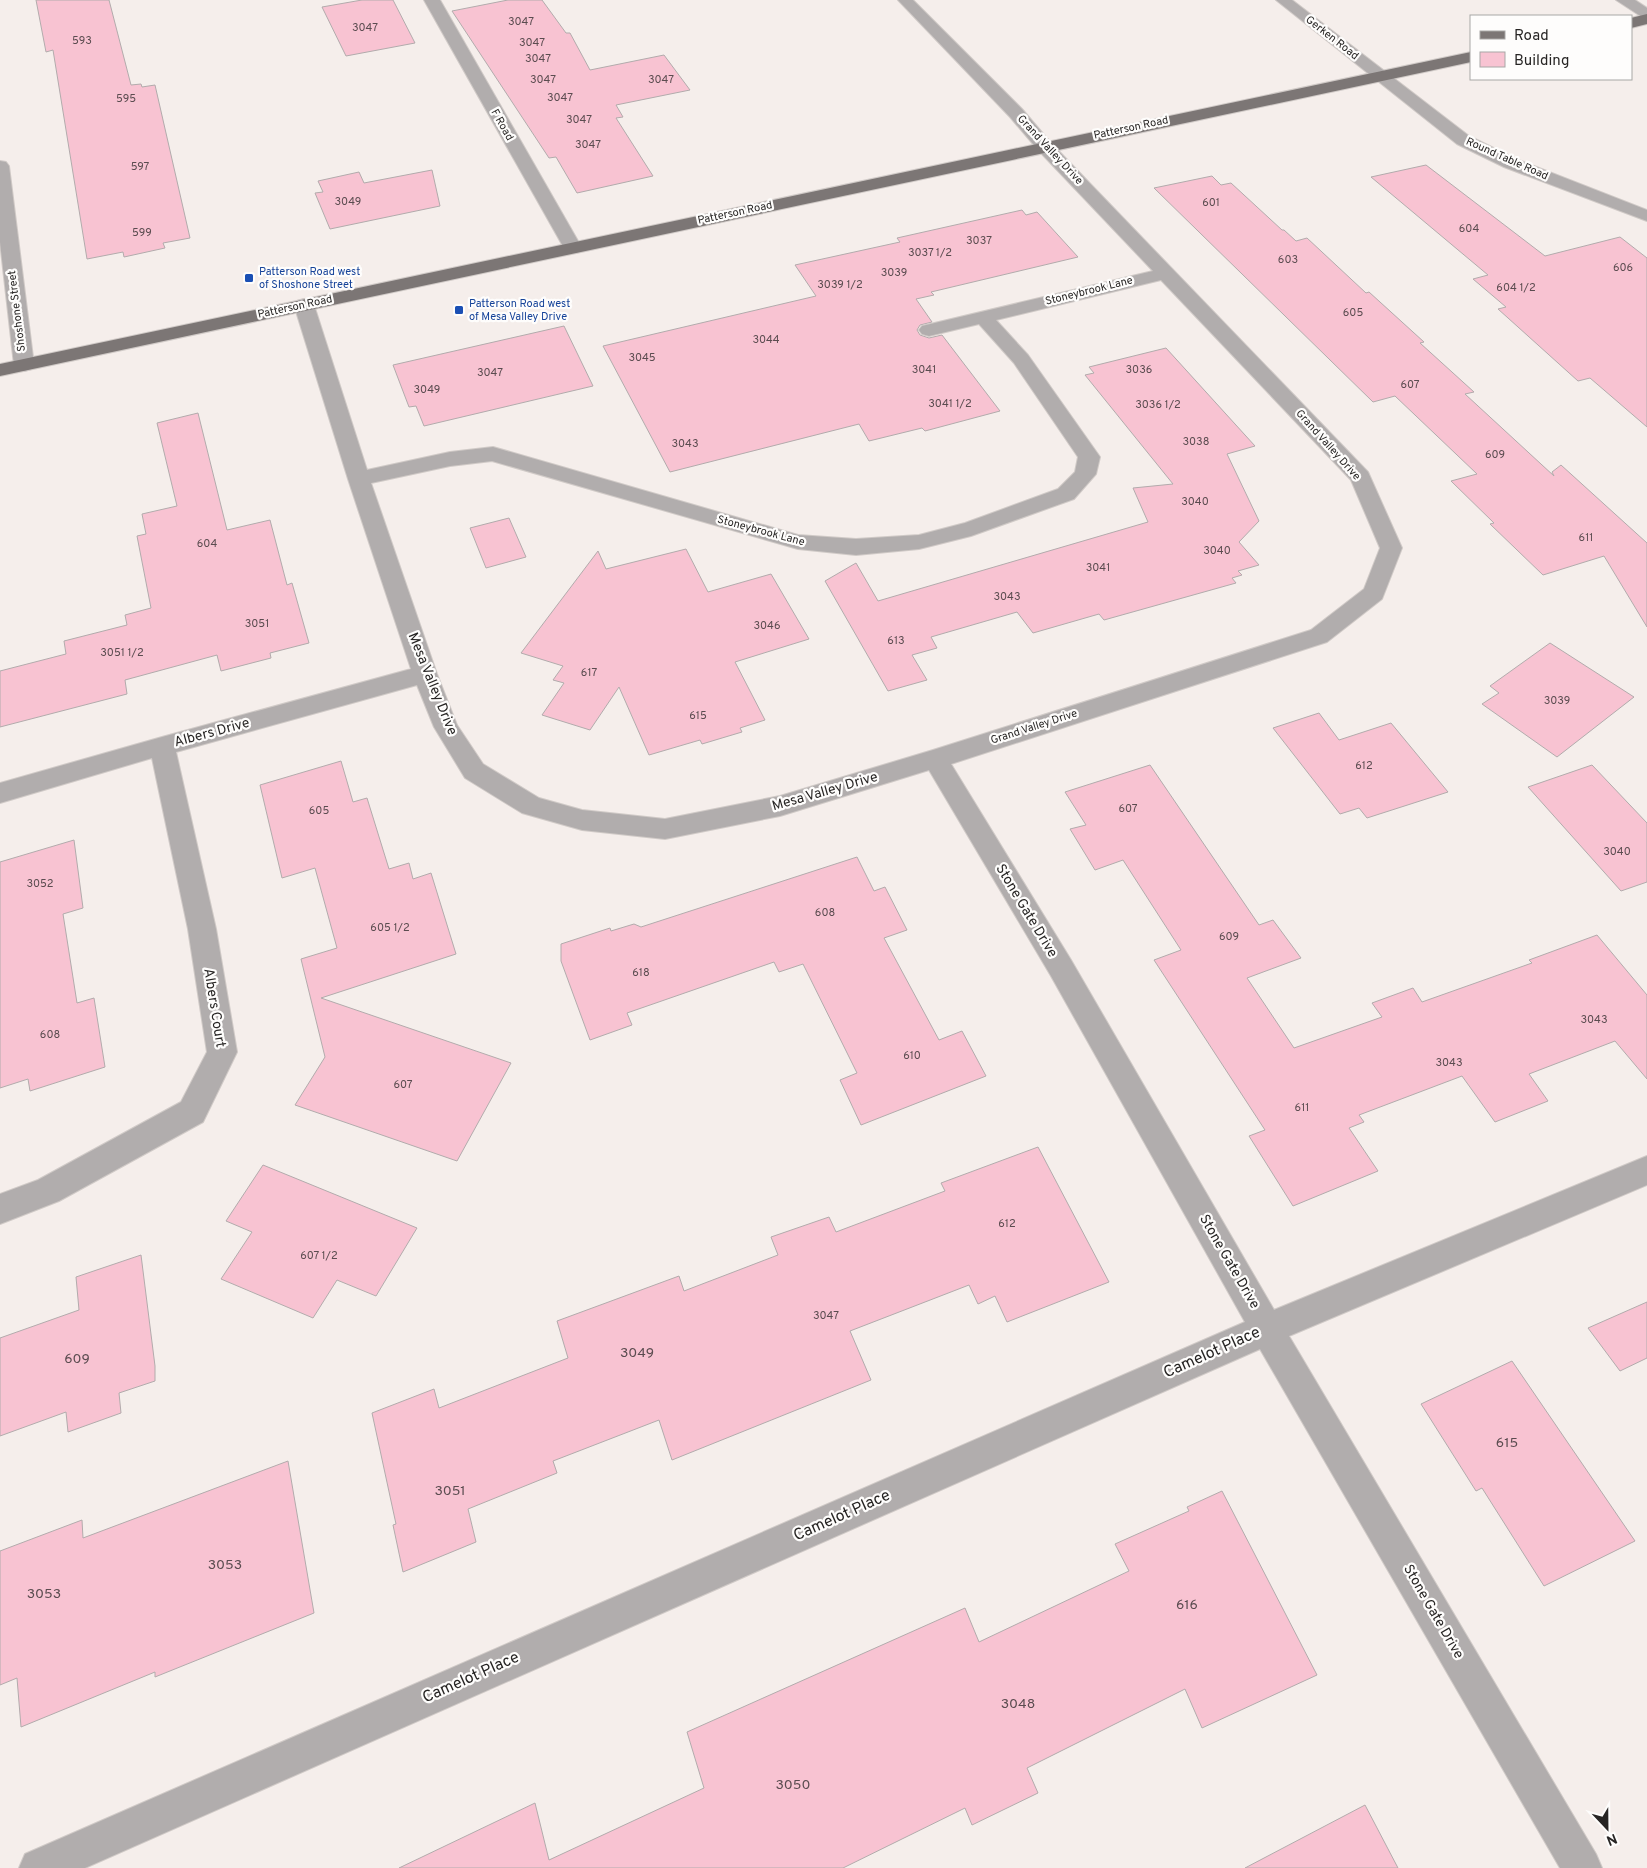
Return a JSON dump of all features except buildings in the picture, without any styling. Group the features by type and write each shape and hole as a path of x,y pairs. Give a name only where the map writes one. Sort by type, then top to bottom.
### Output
{"main road":[{"path":"1632,22 1647,19"},
{"name":"Patterson Road","path":"0,370 1470,56"}],"street":[{"name":"F Road","path":"432,0 573,248"},
{"name":"Grand Valley Drive","path":"905,0 1016,113 1046,147 1360,477 1391,548 1374,593 1319,636 935,759"},
{"name":"Gerken Road","path":"1283,0 1381,76"},
{"path":"1624,0 1647,14"},
{"name":"Round Table Road","path":"1381,76 1463,140 1510,163 1647,216"},
{"name":"Shoshone Street","path":"0,166 24,365"},
{"name":"Stoneybrook Lane","path":"929,330 1166,273"},
{"name":"Mesa Valley Drive","path":"304,305 359,479 425,674 446,727 474,771 531,806 582,820 665,829 780,806 935,759"},
{"name":"Stoneybrook Lane","path":"359,479 450,459 493,454 798,542 856,548 919,542 971,529 1066,494 1085,474 1089,457 1021,359 984,316"},
{"name":"Albers Drive","path":"0,793 162,746 425,674"},
{"name":"Albers Court","path":"0,1209 48,1191 192,1112 222,1052 202,930 162,746"},
{"name":"Stone Gate Drive","path":"935,759 1061,968 1267,1329 1582,1868"},
{"name":"Camelot Place","path":"39,1868 1267,1329 1647,1170"}],"place":[{"name":"Patterson Road west of Shoshone Street","path":"249,278"},
{"name":"Patterson Road west of Mesa Valley Drive","path":"459,310"}]}
